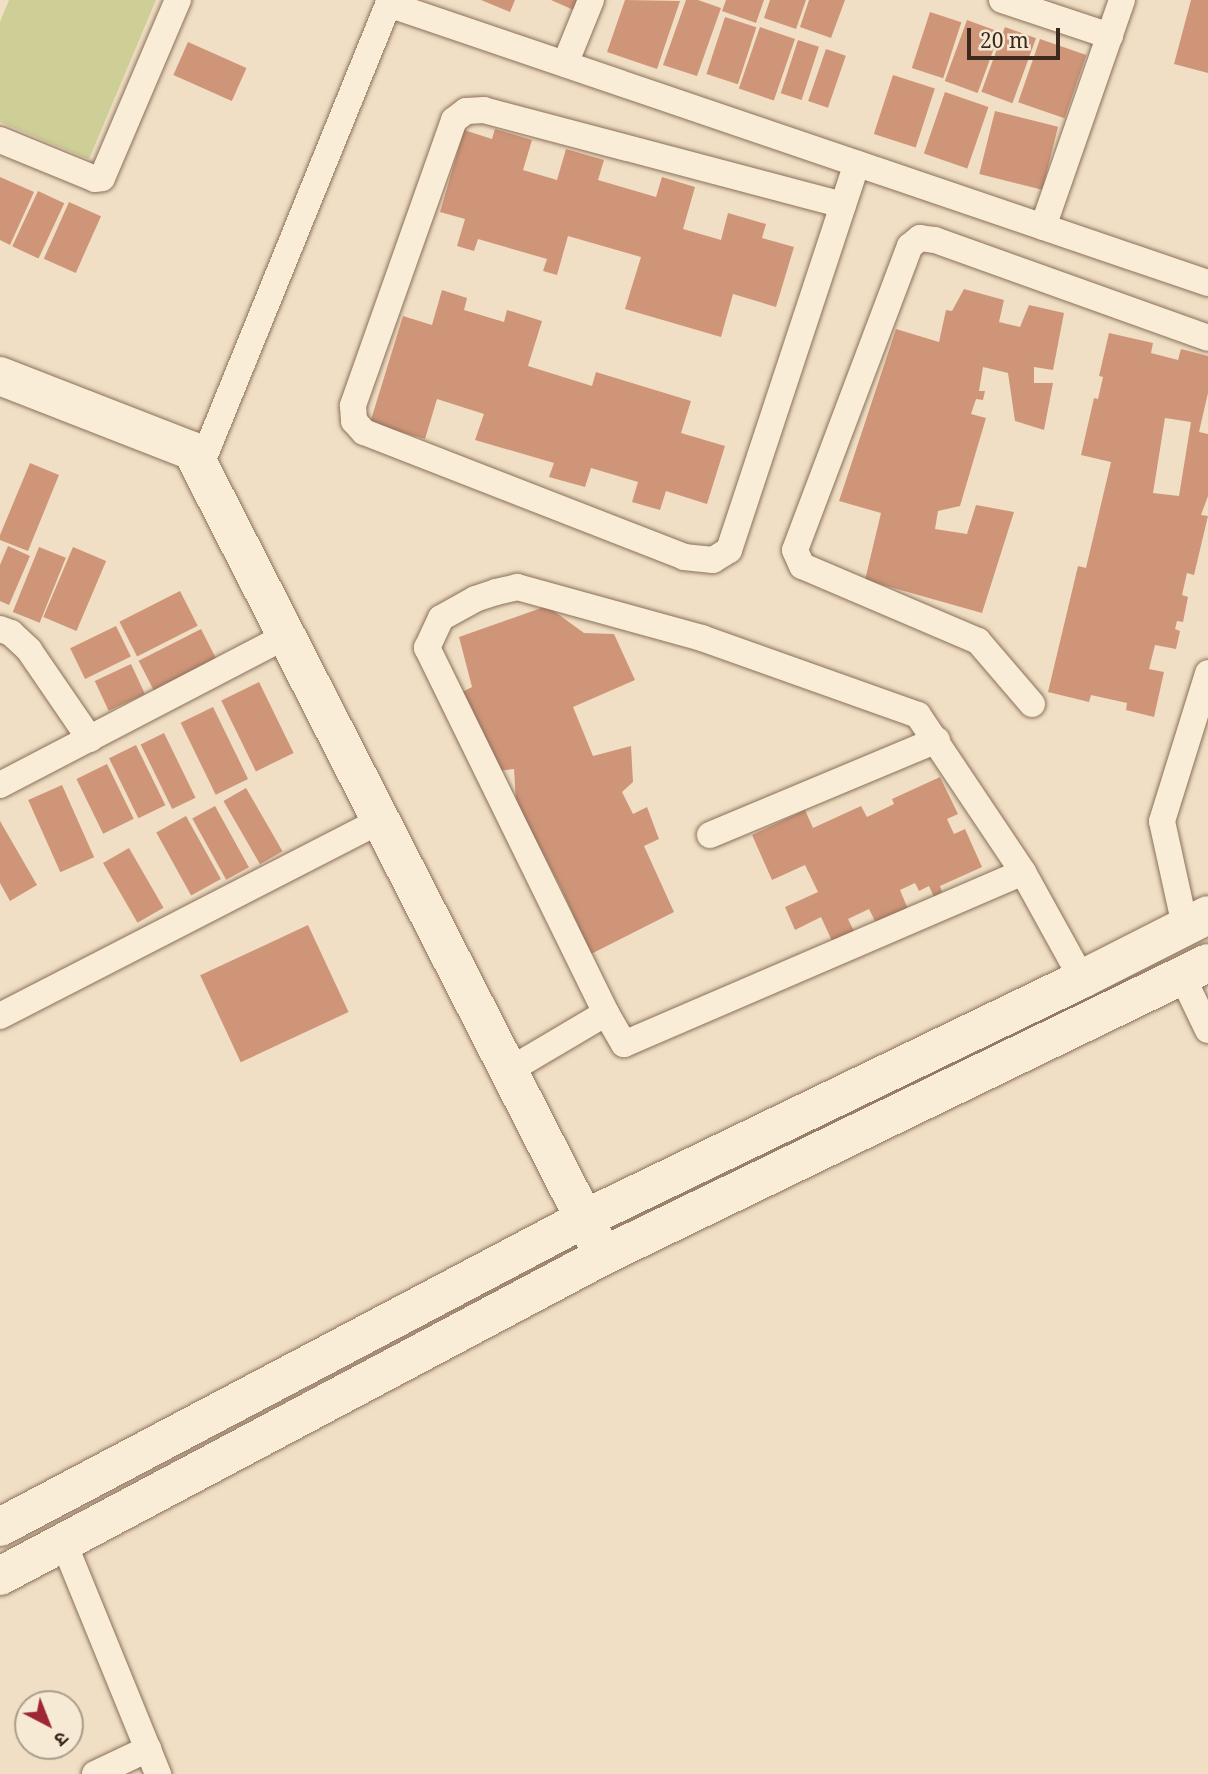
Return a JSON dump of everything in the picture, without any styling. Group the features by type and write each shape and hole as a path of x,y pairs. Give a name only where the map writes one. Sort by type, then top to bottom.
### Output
{"street":[{"path":"0,140 95,178 102,178 178,0"},
{"path":"565,64 591,0"},
{"path":"1002,0 1110,36"},
{"path":"1043,227 1122,0"},
{"path":"200,467 389,2 1208,284"},
{"path":"843,205 484,110 466,111 454,120 353,406 354,421 364,432 684,557 713,560 729,550 857,164"},
{"path":"1032,704 978,641 802,566 795,550 910,246 920,238 935,240 1208,338"},
{"path":"0,376 192,451 603,1256"},
{"path":"1023,872 624,1044 606,1013 427,648 442,618 475,599 517,587 702,638 922,718 1023,872 1082,979"},
{"path":"0,629 11,633 29,650 90,739"},
{"path":"0,785 286,636"},
{"path":"0,1527 584,1219 1082,979 1197,920 1162,821 1208,673"},
{"path":"710,835 937,740"},
{"path":"0,1016 380,821"},
{"path":"0,1576 603,1256 1195,969 1208,1031"},
{"path":"508,1071 606,1013"},
{"path":"63,1541 158,1774"},
{"path":"95,1774 148,1749"}],"green space":[{"path":"9,0 156,0 89,159 0,122 0,22"}],"building":[{"path":"481,0 515,0 510,12"},
{"path":"551,0 581,0 576,11"},
{"path":"625,0 680,1 657,69 607,52"},
{"path":"686,0 698,0 721,8 697,76 663,65"},
{"path":"726,0 764,0 756,23 722,11"},
{"path":"770,0 806,0 796,29 764,18"},
{"path":"809,0 845,0 831,38 800,27"},
{"path":"1191,0 1208,0 1208,73 1174,64"},
{"path":"930,12 961,22 943,78 912,68"},
{"path":"725,17 756,27 738,84 706,74"},
{"path":"967,20 1000,32 978,93 945,81"},
{"path":"760,27 795,39 774,101 739,88"},
{"path":"1005,27 1036,38 1012,103 981,92"},
{"path":"1040,39 1086,55 1065,118 1018,102"},
{"path":"798,40 819,47 802,100 781,93"},
{"path":"188,42 246,68 232,101 173,75"},
{"path":"826,49 846,56 828,108 808,101"},
{"path":"893,75 935,89 916,148 874,134"},
{"path":"945,92 988,107 967,168 924,153"},
{"path":"995,111 1058,127 1042,190 979,174"},
{"path":"495,129 532,140 523,170 557,180 566,149 604,160 598,180 656,197 662,177 695,187 683,229 721,240 728,213 766,224 762,238 794,247 776,307 733,294 721,337 625,309 641,257 568,236 557,275 543,271 547,259 478,239 474,251 457,246 465,219 440,212 464,130 492,139"},
{"path":"0,177 34,192 10,245 0,240"},
{"path":"38,191 64,203 39,259 12,246"},
{"path":"69,202 101,216 76,273 44,259"},
{"path":"964,289 1004,300 999,322 1020,327 1029,305 1064,313 1053,370 1034,367 1034,383 1053,383 1044,430 1015,421 1008,373 983,367 979,391 985,391 983,400 976,399 971,414 986,418 960,506 938,511 935,529 967,534 976,505 1014,512 982,613 865,580 881,513 839,501 896,329 939,342 946,310 952,311"},
{"path":"442,290 467,298 464,310 504,322 507,310 542,321 528,366 592,386 596,372 691,401 681,433 725,446 707,504 666,491 660,510 632,502 638,482 591,468 585,487 549,477 554,463 475,440 484,414 437,399 425,439 370,423 403,316 432,325"},
{"path":"1109,333 1153,343 1151,353 1178,360 1181,349 1208,356 1208,393 1199,432 1208,434 1208,496 1201,515 1208,516 1194,575 1187,573 1182,595 1188,597 1183,622 1177,621 1175,629 1180,631 1176,649 1155,645 1149,669 1164,672 1154,717 1126,710 1127,703 1091,695 1089,702 1048,692 1078,566 1086,568 1111,462 1081,455 1094,398 1098,399 1103,377 1099,376","holes":["1165,418 1191,422 1179,496 1153,493"]},
{"path":"30,463 59,475 28,551 0,540 0,535"},
{"path":"8,546 30,556 9,605 0,601 0,565"},
{"path":"39,547 66,558 40,623 13,612"},
{"path":"73,547 106,561 76,631 43,617"},
{"path":"180,591 198,626 137,657 119,622"},
{"path":"547,606 584,633 614,634 635,680 573,707 593,756 631,746 633,782 622,792 633,814 647,807 659,839 644,846 674,912 591,954 560,886 516,802 514,769 490,772 453,697 472,687 459,637"},
{"path":"116,626 131,657 85,679 70,648"},
{"path":"201,629 217,661 155,693 139,661"},
{"path":"131,664 145,694 109,711 95,681"},
{"path":"259,682 294,753 256,771 221,700"},
{"path":"213,707 248,779 216,795 181,723"},
{"path":"164,733 196,798 172,809 141,744"},
{"path":"136,745 165,805 138,818 109,758"},
{"path":"107,764 134,819 103,834 76,779"},
{"path":"940,777 958,814 947,819 954,834 965,829 982,867 940,886 942,892 934,897 929,886 919,891 915,883 900,890 908,909 876,923 869,909 848,919 855,933 833,943 821,917 795,930 785,907 818,892 805,865 772,880 752,835 805,810 813,828 861,806 867,817 894,804 892,799"},
{"path":"62,785 94,857 60,872 28,800"},
{"path":"246,788 282,851 260,864 223,801"},
{"path":"215,806 249,867 226,880 192,819"},
{"path":"186,816 221,879 191,895 156,832"},
{"path":"0,821 37,885 10,901 0,883"},
{"path":"129,848 164,908 138,923 103,863"},
{"path":"308,925 349,1012 241,1062 200,975"}]}
